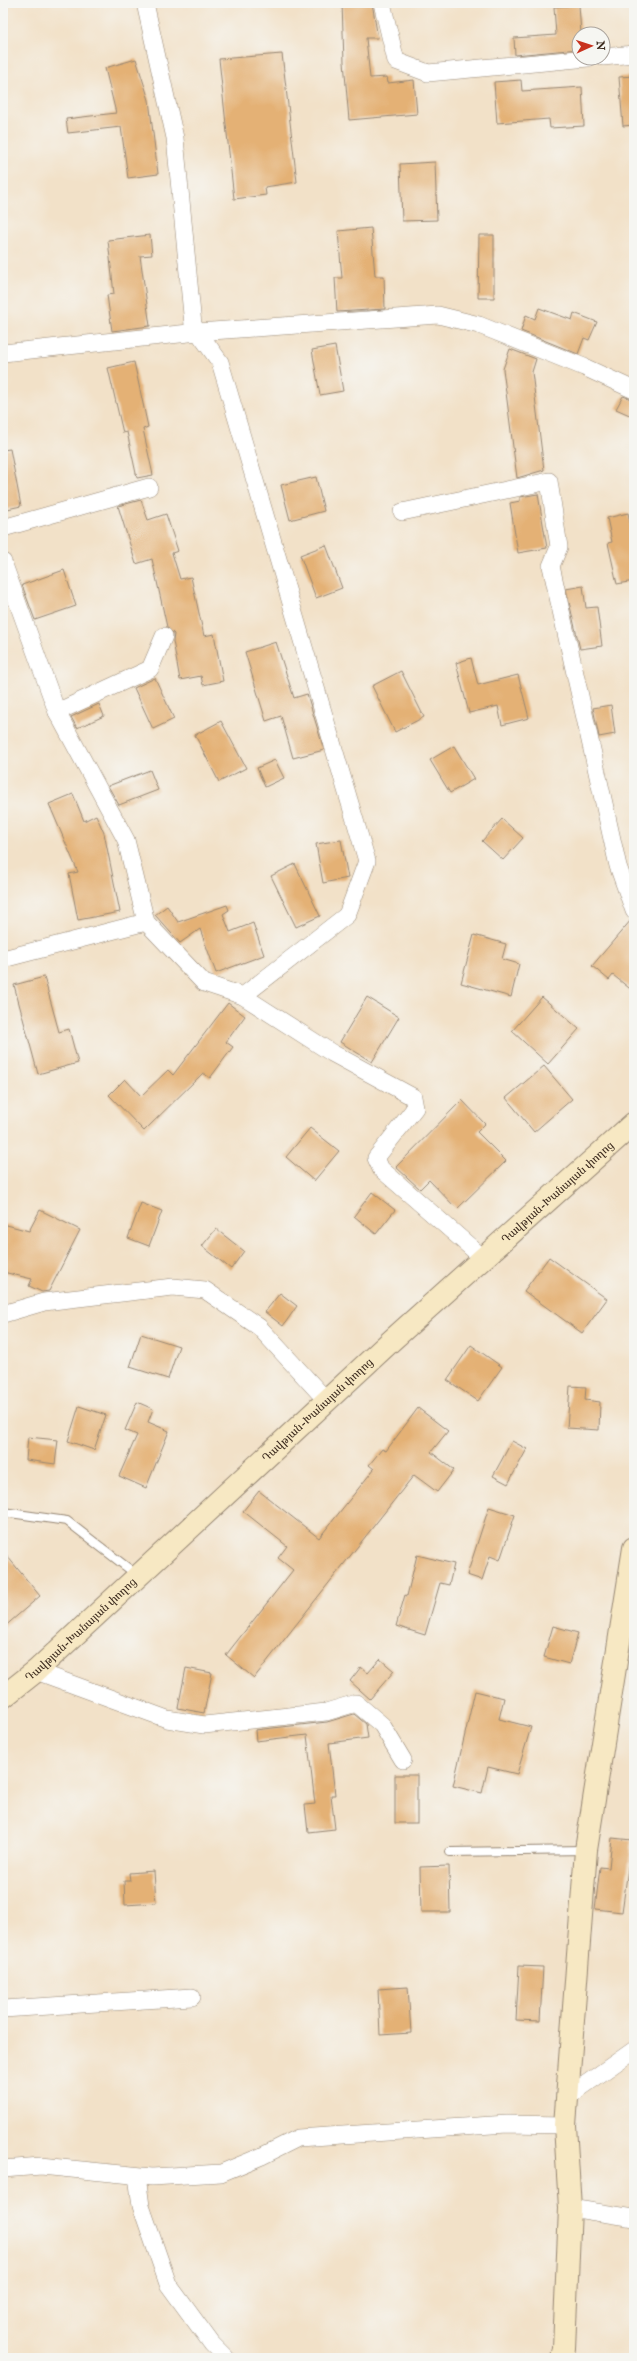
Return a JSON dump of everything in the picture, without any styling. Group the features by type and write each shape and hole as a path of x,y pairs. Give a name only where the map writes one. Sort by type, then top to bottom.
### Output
{"street":[{"path":"145,3 174,138 193,325 220,362 367,860 347,915 243,996"},
{"path":"382,3 396,61 428,73 571,60"},
{"path":"611,55 634,54"},
{"path":"3,353 198,332 438,315 479,325 584,367 634,390"},
{"path":"402,512 549,481 559,547 551,566 618,866 634,911"},
{"path":"3,528 149,487"},
{"path":"3,562 57,712 126,840 146,922 204,983 243,996 332,1053 413,1097 415,1108 376,1158 380,1169 483,1258"},
{"path":"57,712 150,669 164,636"},
{"path":"3,959 146,922"},
{"name":"Դավթյան-Խանայան փողոց","path":"3,1697 36,1671 137,1575 483,1258 634,1123"},
{"path":"3,1314 44,1302 173,1287 205,1290 259,1327 327,1401"},
{"path":"562,2358 570,2208 565,2125 566,2098 586,1850 634,1548"},
{"path":"36,1671 168,1719 204,1725 326,1712 356,1703 382,1725 403,1760"},
{"path":"3,2009 192,1997"},
{"path":"566,2098 634,2050"},
{"path":"3,2169 41,2166 152,2177 221,2173 262,2156 298,2138 507,2124 565,2125"},
{"path":"138,2176 141,2206 168,2284 212,2344 226,2358"},
{"path":"570,2208 634,2218"}],"lane":[{"path":"3,1512 68,1521 137,1575"},
{"path":"450,1852 586,1850"}],"building":[{"path":"342,3 372,3 378,38 366,38 370,78 387,77 388,83 414,80 417,114 349,120 344,62"},
{"path":"579,5 580,26 571,26 571,50 515,55 514,38 556,35 554,7"},
{"path":"282,54 297,182 265,187 266,195 234,199 219,59"},
{"path":"136,59 149,100 158,174 128,178 121,127 68,133 66,119 116,113 105,68"},
{"path":"634,76 634,125 623,126 619,77"},
{"path":"521,80 522,91 582,87 584,126 550,128 549,119 497,123 494,82"},
{"path":"435,162 437,220 402,221 400,164"},
{"path":"371,228 375,276 384,276 385,309 337,312 335,278 342,278 338,231"},
{"path":"150,235 152,255 140,256 150,326 112,331 107,295 114,294 108,240"},
{"path":"479,235 494,235 494,298 478,298"},
{"path":"539,308 572,320 574,313 597,322 589,340 584,338 578,354 521,331 526,315 535,319"},
{"path":"335,346 343,391 320,395 312,350"},
{"path":"510,349 536,359 532,372 544,470 517,478 503,369"},
{"path":"134,362 148,427 143,429 153,475 137,478 127,432 123,433 108,368"},
{"path":"623,396 634,400 634,417 616,409"},
{"path":"10,449 21,506 3,510 3,450"},
{"path":"316,477 324,511 290,520 281,485"},
{"path":"538,494 547,548 518,553 510,503 520,501 520,497"},
{"path":"141,500 148,520 166,514 178,551 172,553 180,579 191,577 204,636 214,634 223,681 203,685 201,676 180,680 173,641 174,634 167,627 152,559 136,564 118,506"},
{"path":"628,513 634,540 634,581 617,584 608,543 612,542 607,518"},
{"path":"326,545 342,588 316,598 300,555"},
{"path":"64,570 76,606 35,620 22,585"},
{"path":"583,586 586,608 597,607 602,646 580,649 566,589"},
{"path":"276,642 294,698 307,694 324,750 293,758 281,716 266,721 245,652"},
{"path":"471,658 478,685 518,675 529,718 502,725 498,706 469,713 456,663"},
{"path":"401,671 424,717 395,732 372,686"},
{"path":"155,678 174,719 153,729 134,688"},
{"path":"99,704 104,716 77,728 71,717"},
{"path":"611,705 615,734 599,737 593,708"},
{"path":"221,721 246,768 219,782 195,735"},
{"path":"454,746 474,779 450,793 430,760"},
{"path":"275,760 284,778 265,787 257,768"},
{"path":"150,770 158,790 119,805 108,786"},
{"path":"73,794 84,821 96,815 104,833 120,912 78,920 69,874 78,872 49,804"},
{"path":"502,819 523,838 503,860 482,841"},
{"path":"341,840 348,878 323,883 316,844"},
{"path":"295,864 320,916 296,927 271,876"},
{"path":"227,905 229,910 223,914 230,932 253,923 264,955 216,973 200,929 180,943 155,915 167,906 178,922"},
{"path":"631,920 634,921 634,992 613,975 609,980 592,966"},
{"path":"474,935 506,944 502,959 519,964 511,997 461,983"},
{"path":"44,977 59,1032 69,1029 78,1063 38,1074 14,985"},
{"path":"367,997 399,1017 372,1062 340,1042"},
{"path":"542,997 579,1029 548,1064 512,1031"},
{"path":"228,1003 245,1016 226,1042 233,1047 210,1078 203,1073 144,1131 109,1095 125,1079 141,1096 168,1070 173,1075"},
{"path":"544,1066 572,1099 534,1132 506,1098"},
{"path":"462,1100 485,1124 477,1132 506,1161 457,1209 429,1180 420,1189 396,1167"},
{"path":"310,1128 339,1151 314,1181 286,1157"},
{"path":"372,1192 395,1210 376,1234 354,1216"},
{"path":"141,1203 162,1211 149,1246 128,1238"},
{"path":"40,1210 80,1230 49,1291 42,1292 29,1286 32,1279 3,1272 3,1224 29,1231"},
{"path":"216,1229 244,1251 231,1269 202,1246"},
{"path":"549,1257 607,1299 582,1333 524,1291"},
{"path":"280,1293 297,1306 283,1326 265,1312"},
{"path":"141,1334 179,1346 168,1379 130,1367"},
{"path":"471,1345 502,1367 478,1401 447,1380"},
{"path":"570,1386 586,1387 585,1400 600,1402 599,1430 567,1428"},
{"path":"137,1402 153,1409 148,1422 169,1431 146,1488 119,1476 137,1435 125,1430"},
{"path":"79,1406 106,1415 94,1450 68,1441"},
{"path":"418,1408 448,1431 431,1452 454,1470 437,1492 414,1475 254,1678 226,1655 293,1570 278,1558 287,1546 243,1511 259,1491 319,1538 374,1469 369,1465 382,1449 386,1451"},
{"path":"28,1437 58,1440 55,1464 26,1460"},
{"path":"512,1441 527,1449 508,1484 493,1476"},
{"path":"489,1507 515,1515 500,1560 490,1556 482,1580 467,1575"},
{"path":"3,1551 40,1596 3,1628"},
{"path":"417,1555 454,1564 449,1585 440,1583 425,1635 396,1626 405,1595 407,1596"},
{"path":"553,1626 578,1633 569,1664 544,1657"},
{"path":"380,1659 394,1671 370,1699 350,1681 361,1667 368,1673"},
{"path":"186,1668 212,1673 204,1713 178,1708"},
{"path":"475,1691 504,1698 499,1719 531,1727 517,1774 488,1767 482,1793 453,1786"},
{"path":"354,1714 366,1724 368,1738 329,1743 335,1795 331,1795 335,1829 308,1832 305,1805 315,1804 307,1735 256,1741 255,1730 327,1722"},
{"path":"395,1775 417,1775 417,1823 395,1823"},
{"path":"612,1838 632,1840 622,1912 595,1909 600,1867 609,1868"},
{"path":"449,1866 450,1912 421,1912 420,1867"},
{"path":"154,1871 156,1903 125,1905 124,1881 130,1881 129,1873"},
{"path":"519,1966 543,1967 540,2021 516,2020"},
{"path":"408,1987 411,2033 380,2035 378,1989"}]}
